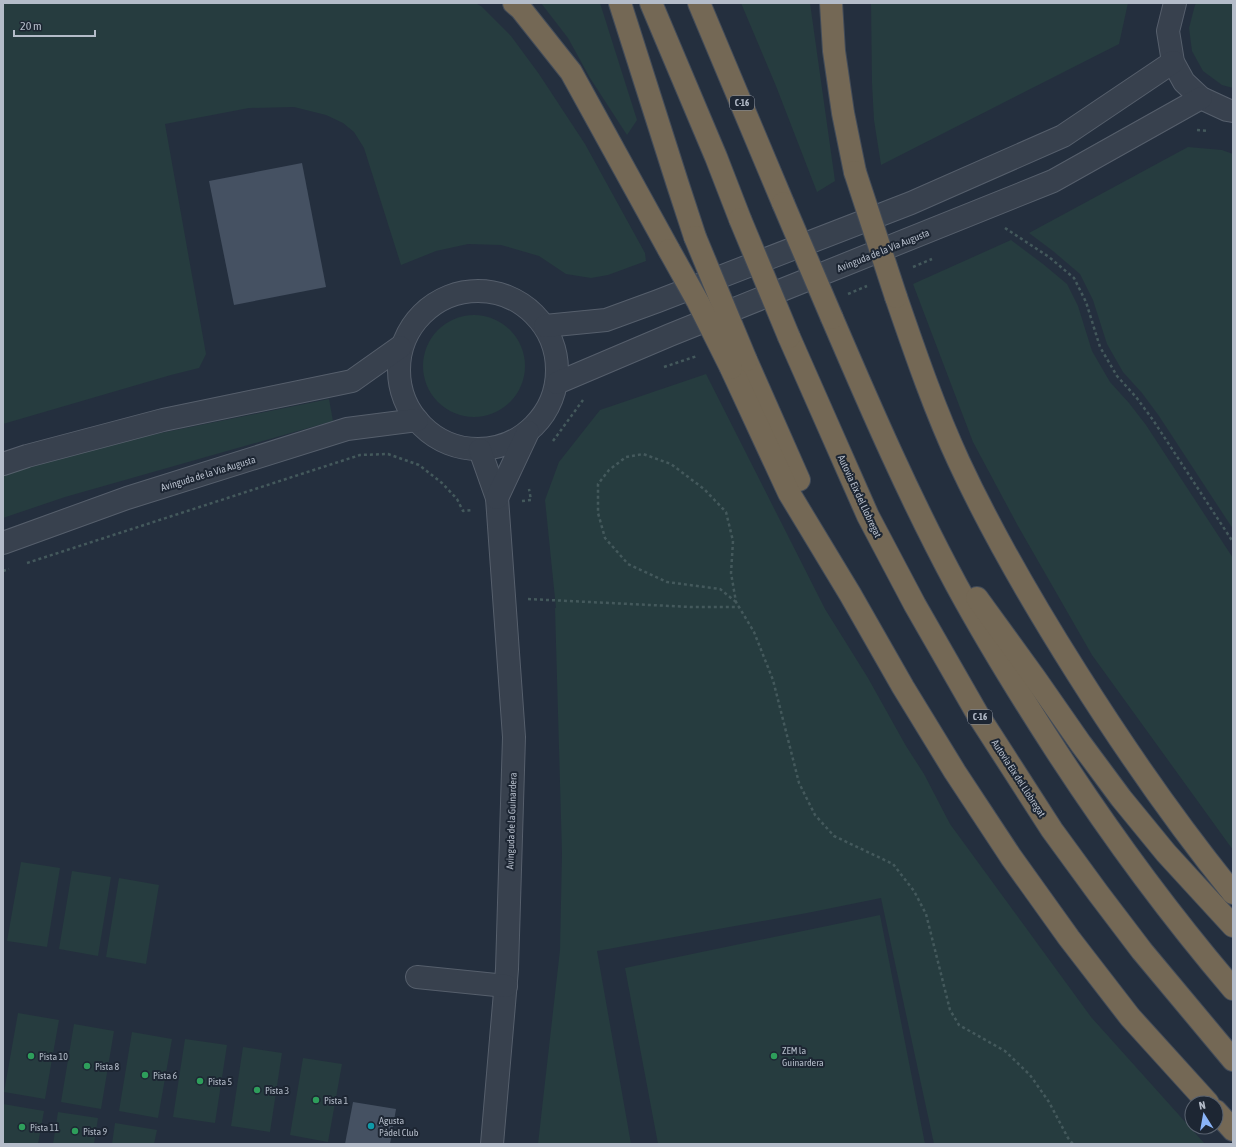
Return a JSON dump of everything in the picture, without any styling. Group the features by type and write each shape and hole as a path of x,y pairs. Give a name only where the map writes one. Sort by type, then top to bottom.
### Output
{"highway":[{"path":"514,3 544,36 571,72 698,302 738,364"},
{"path":"620,3 676,182 738,364 789,492 903,687 955,772 1016,864 1069,938 1130,1017 1201,1095"},
{"name":"Autovia Eix del Llobregat","path":"651,3 789,337 868,516 915,604 978,714 1052,830 1142,951 1233,1060"},
{"name":"C-16","path":"699,3 892,456 957,587 1029,709 1095,810 1140,873 1233,989"},
{"path":"831,3 834,51 843,113 856,172 896,297 932,399 959,462 1001,546 1042,618 1131,756 1174,818 1233,893"},
{"path":"834,51 836,3"},
{"path":"926,527 1121,798 1166,853 1233,926"},
{"path":"1224,1120 1233,1130"}],"street":[{"path":"1175,3 1168,31 1173,62 1184,82 1201,98 1227,110 1233,111"},
{"path":"545,326 606,320 911,203 1063,136 1173,62"},
{"name":"Avinguda de la Via Augusta","path":"557,383 670,335 1053,181 1201,98"},
{"path":"470,290 501,293 529,308 545,326 556,351 557,383 548,409 528,432 501,447 480,450 447,444 417,420 400,392 397,362 400,347 413,322 437,300 470,290"},
{"path":"3,464 27,456 163,420 352,381 400,347"},
{"name":"Avinguda de la Via Augusta","path":"3,544 127,498 347,430 417,420"},
{"name":"Avinguda de la Guinardera","path":"497,498 528,432"},
{"name":"Avinguda de la Guinardera","path":"480,450 497,498 514,737 506,986 492,1144"},
{"path":"417,978 506,986"}],"path":[{"path":"1005,228 1049,257 1074,278 1086,302 1100,347 1117,376 1136,397 1153,420 1233,542"},
{"path":"736,602 731,573 733,541 726,512 704,489 671,464 643,454 626,457 609,470 598,484 598,513 605,538 628,564 667,582 720,589 740,607 754,632 773,680 799,783 814,815 834,836 893,864 914,891 926,914 950,1010 959,1025 1005,1051 1030,1075 1049,1102 1068,1138 1073,1144"},
{"path":"504,597 691,607 740,607"}],"green space":[{"path":"3,3 475,3 481,6 511,36 539,74 585,144 645,253 646,261 608,275 591,278 566,274 539,256 501,245 468,244 436,251 401,265 364,148 354,132 343,123 326,115 294,107 249,108 165,124 206,354 199,368 3,424"},
{"path":"541,3 600,3 637,120 627,135 590,78 568,38"},
{"path":"741,3 810,3 835,181 817,192 776,86"},
{"path":"871,3 1128,3 1119,44 881,165 874,120"},
{"path":"1197,3 1233,3 1233,88 1222,85 1203,71 1192,51 1189,28 1195,5"},
{"path":"1188,147 1222,150 1233,154 1233,529 1159,416 1142,393 1123,372 1107,344 1093,300 1080,274 1029,233"},
{"path":"1011,240 1067,284 1078,306 1092,351 1110,382 1146,425 1233,558 1233,850 1092,655 1018,526 973,442 913,284"},
{"path":"474,315 493,319 510,330 521,347 525,366 521,385 510,402 493,413 474,417 455,413 438,402 427,385 423,366 427,347 438,330 455,319"},
{"path":"706,374 825,609 868,678 906,746 924,774 950,824 1091,1017 1184,1121 1184,1135 1197,1135 1205,1144 934,1144 881,898 597,951 631,1144 538,1144 560,950 562,853 556,608 545,500 559,462 600,410"},
{"path":"329,399 333,421 65,497 3,518 3,474 126,440"},
{"path":"21,862 60,868 47,947 7,941"},
{"path":"72,871 111,877 98,956 59,949"},
{"path":"119,878 159,885 146,964 106,957"},
{"name":"ZEM la Guinardera","path":"880,915 925,1144 658,1144 625,968"},
{"name":"Pista 10","path":"18,1013 59,1020 45,1099 4,1092"},
{"name":"Pista 8","path":"74,1024 114,1031 101,1109 61,1102"},
{"name":"Pista 6","path":"132,1032 172,1039 158,1118 119,1111"},
{"name":"Pista 5","path":"185,1039 227,1045 215,1123 173,1117"},
{"name":"Pista 3","path":"243,1047 282,1053 270,1132 231,1126"},
{"name":"Pista 1","path":"303,1058 342,1064 328,1142 290,1135"},
{"name":"Pista 11","path":"3,1104 44,1111 38,1144 3,1144"},
{"name":"Pista 9","path":"58,1112 98,1118 94,1144 53,1144"},
{"path":"115,1123 157,1130 154,1144 112,1144"}],"building":[{"path":"302,163 326,287 234,305 209,181"},
{"name":"Agusta Pádel Club","path":"353,1102 396,1109 390,1144 345,1144"}],"place":[{"name":"Pista 10","path":"31,1056"},
{"name":"ZEM la Guinardera","path":"774,1056"},
{"name":"Pista 8","path":"87,1066"},
{"name":"Pista 6","path":"145,1075"},
{"name":"Pista 5","path":"200,1081"},
{"name":"Pista 3","path":"257,1090"},
{"name":"Pista 1","path":"316,1100"},
{"name":"Agusta Pádel Club","path":"371,1126"},
{"name":"Pista 11","path":"22,1127"},
{"name":"Pista 9","path":"75,1131"}]}
